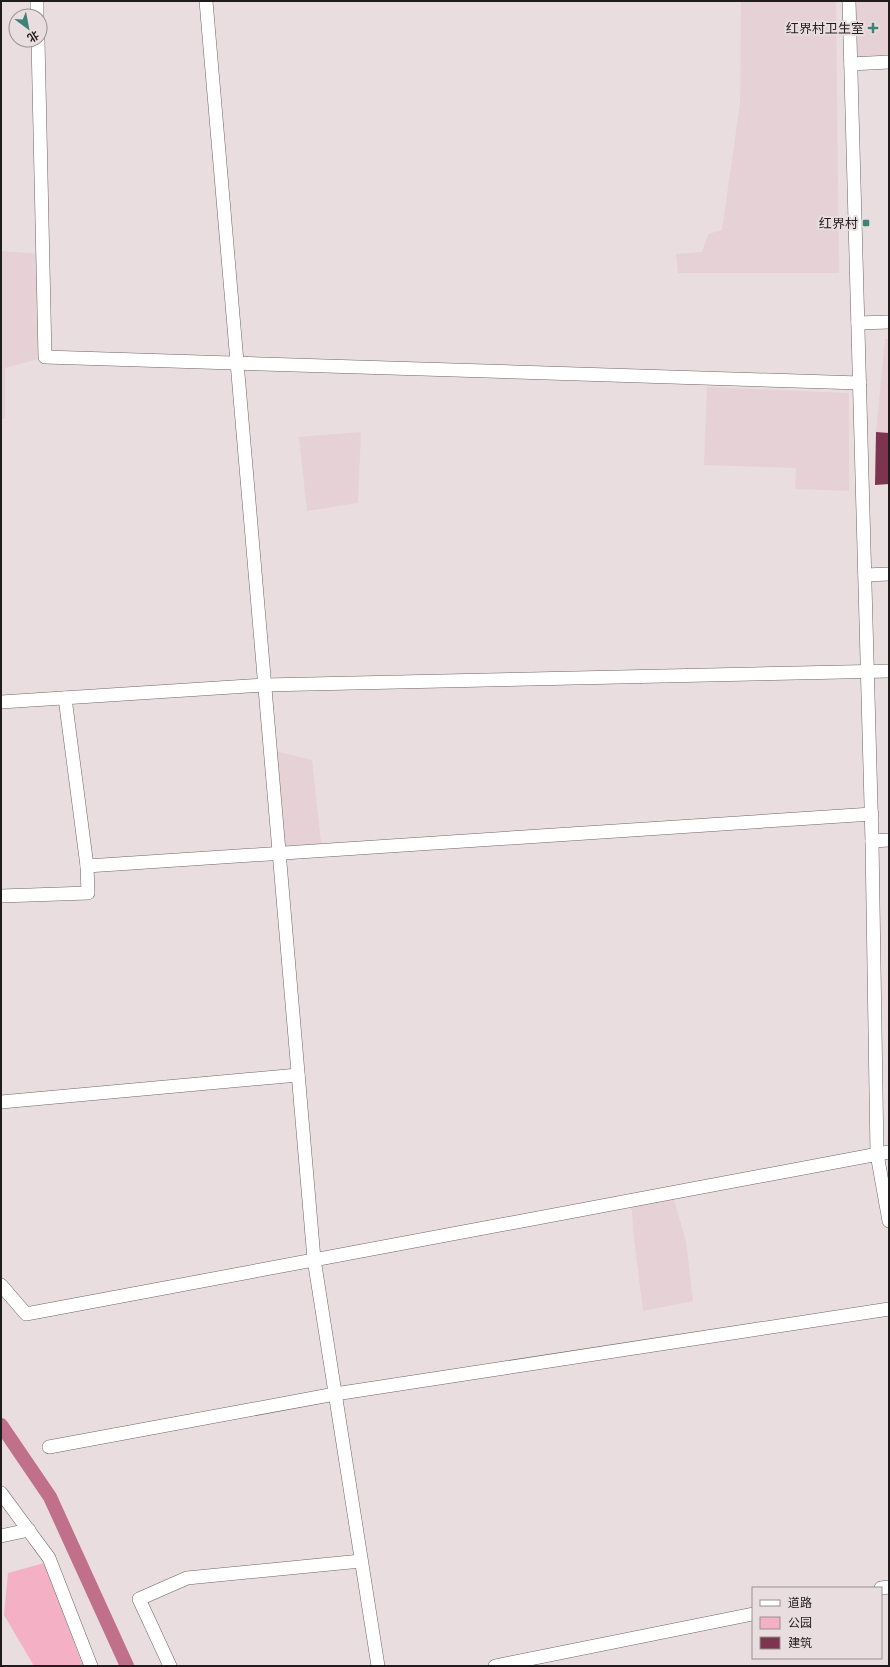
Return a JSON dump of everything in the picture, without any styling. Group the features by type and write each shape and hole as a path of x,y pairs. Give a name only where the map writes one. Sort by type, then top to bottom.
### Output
{"street":[{"path":"206,1 314,1259 378,1666"},
{"path":"849,1 872,841 883,1153 889,1221"},
{"path":"38,48 45,357 860,383"},
{"path":"851,64 889,62"},
{"path":"858,323 889,322"},
{"path":"865,575 889,574"},
{"path":"1,702 265,685 889,671"},
{"path":"1,896 88,893 87,866 65,698"},
{"path":"87,866 872,814"},
{"path":"872,841 889,840"},
{"path":"1,1102 298,1075"},
{"path":"1,1285 26,1314 883,1153"},
{"path":"49,1447 335,1394 889,1309"},
{"path":"1,1493 49,1558 91,1666"},
{"path":"1,1536 29,1530"},
{"path":"170,1666 139,1598 187,1578 362,1561"},
{"path":"496,1666 752,1614"}],"shaded area":[{"path":"741,1 836,1 839,273 678,273 676,254 702,252 708,234 722,230 740,103"},
{"name":"红界村卫生室","path":"855,1 889,1 889,55 858,58"},
{"path":"1,251 43,254 45,357 5,368 5,419 1,419"},
{"path":"885,339 889,339 889,433 876,432"},
{"path":"707,387 849,393 849,491 795,489 796,468 704,465"},
{"path":"361,432 358,503 307,511 299,437"},
{"path":"270,750 312,760 322,852 279,854"},
{"path":"672,1193 686,1241 693,1301 643,1311 634,1239 631,1200"}],"green space":[{"path":"44,1563 83,1666 34,1666 4,1615 8,1573"}],"building":[{"path":"876,432 889,433 889,484 875,485"}],"waterway":[{"path":"1,1425 50,1497 127,1666"}],"place":[{"name":"红界村卫生室","path":"873,28"},
{"name":"红界村","path":"866,223"}]}
